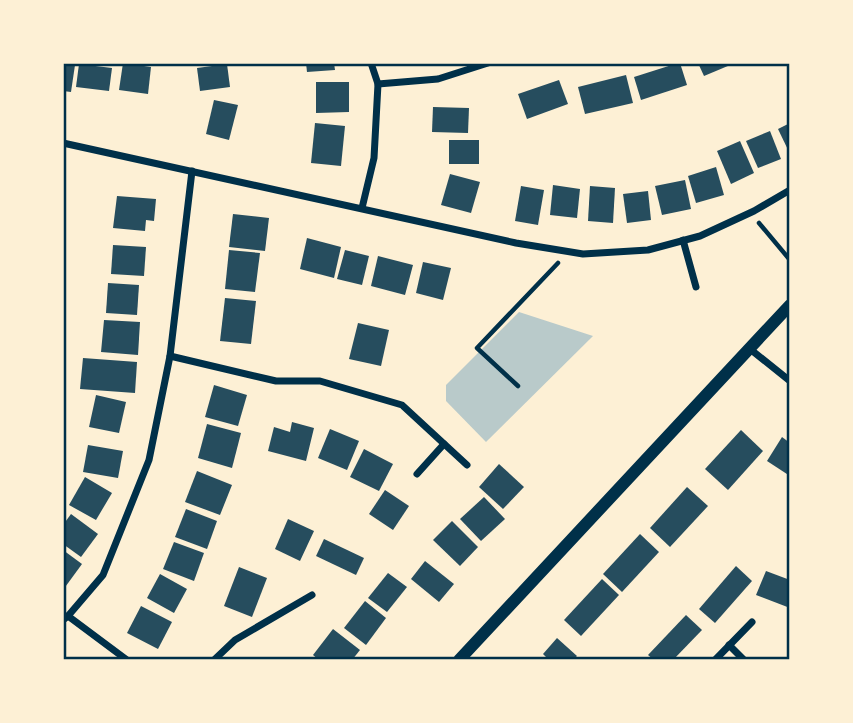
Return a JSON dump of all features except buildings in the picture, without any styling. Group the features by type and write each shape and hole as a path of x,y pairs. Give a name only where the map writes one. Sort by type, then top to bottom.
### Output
{"street":[{"path":"362,208 374,158 378,84 371,63"},
{"path":"378,84 438,79 488,63"},
{"path":"63,143 516,243 583,254 648,250 700,236 751,213 790,190"},
{"path":"127,660 66,618 103,575 149,460 170,356 192,171"},
{"path":"683,240 696,286"},
{"path":"458,660 790,305"},
{"path":"750,349 790,381"},
{"path":"170,356 276,381 320,382 402,405 467,466"},
{"path":"417,474 444,444"},
{"path":"214,660 235,640 312,595"},
{"path":"715,660 752,622"},
{"path":"729,645 744,660"}],"path":[{"path":"751,213 790,260"},
{"path":"518,386 477,348 569,252"}],"shaded area":[{"path":"519,312 593,336 486,442 446,401 446,385"}]}
